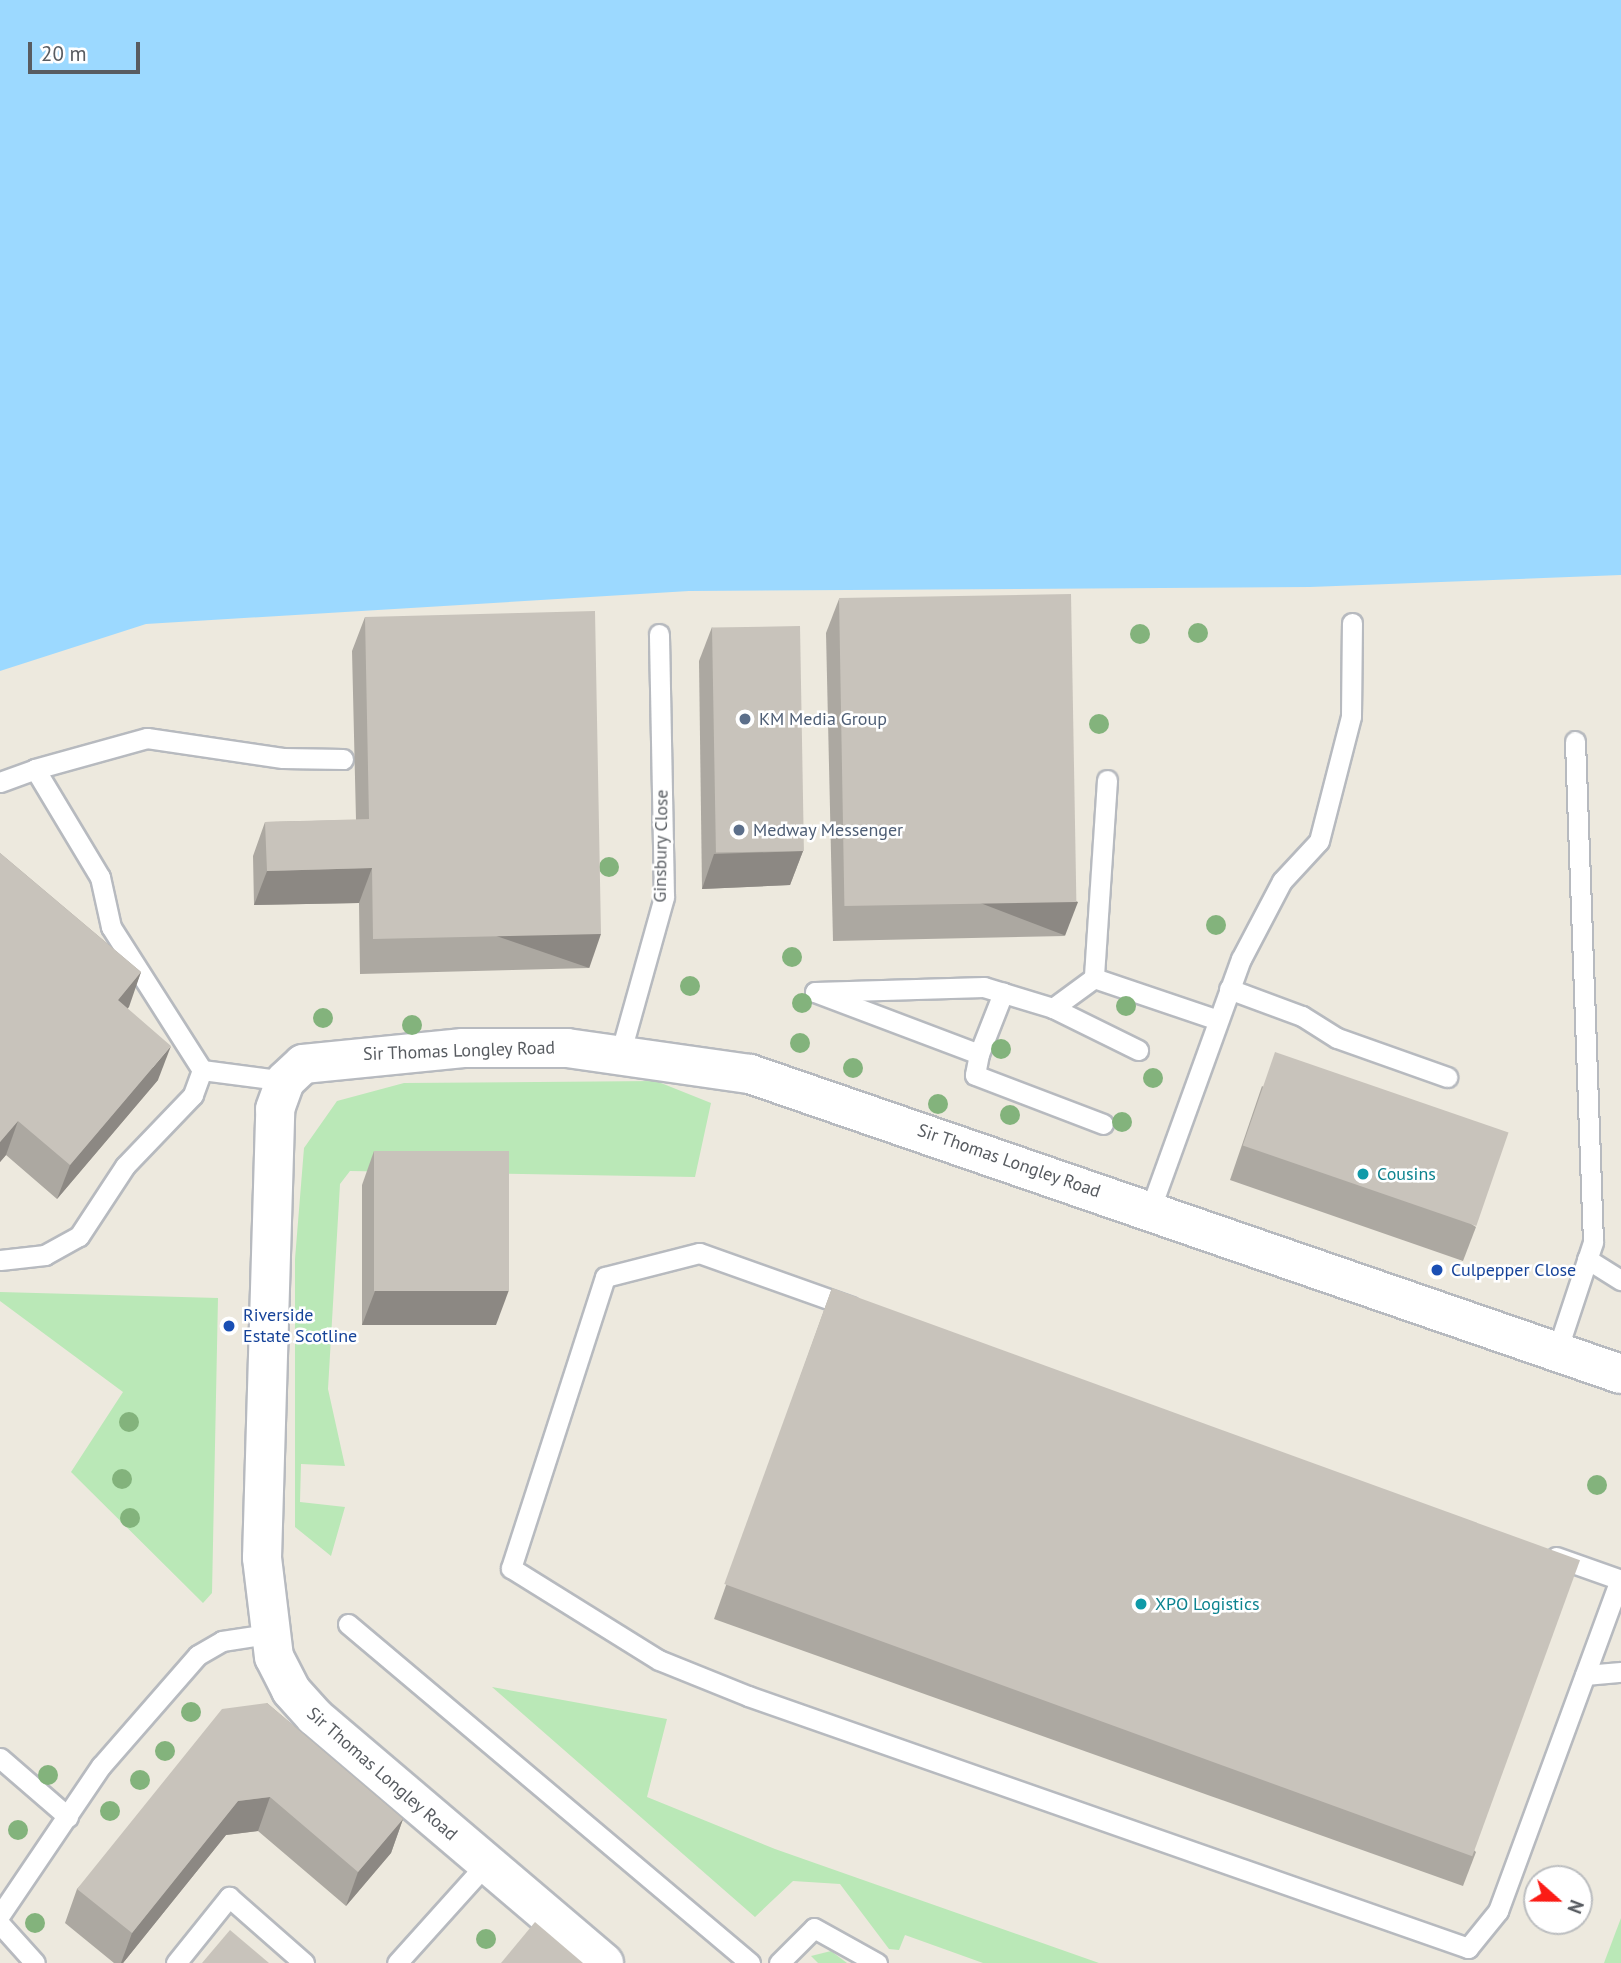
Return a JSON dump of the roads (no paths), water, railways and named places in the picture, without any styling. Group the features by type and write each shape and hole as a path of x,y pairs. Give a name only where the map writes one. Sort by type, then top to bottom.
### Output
{"street":[{"name":"Sir Thomas Longley Road","path":"604,1963 303,1706 279,1670 268,1634 262,1558 275,1109 285,1081 303,1064 330,1056 510,1047 621,1051 793,1086 1621,1374"}],"lane":[{"path":"1150,1210 1229,989 1282,880 1319,841 1352,716 1352,624"},
{"name":"Ginsbury Close","path":"621,1051 664,897 659,634"},
{"path":"0,782 35,769 147,738 267,756 343,759"},
{"path":"1558,1351 1593,1242 1575,741"},
{"path":"35,769 100,877 111,927 202,1070 285,1081"},
{"path":"1054,1008 1094,978 1107,780"},
{"path":"1094,978 1218,1020"},
{"path":"979,1054 815,992 984,987 1054,1008 1138,1050"},
{"path":"1229,989 1302,1016 1336,1038 1447,1077"},
{"path":"1003,993 979,1054 975,1075 1103,1124"},
{"path":"0,1260 45,1255 79,1237 125,1166 193,1095 202,1070"},
{"path":"870,1314 699,1253 605,1277 511,1568 659,1660 748,1696 1468,1948 1498,1911 1621,1580 1541,1552"},
{"path":"1587,1259 1621,1280"},
{"path":"348,1624 751,1963"},
{"path":"0,1915 101,1766 198,1655 222,1641 268,1634"},
{"path":"1585,1675 1621,1672"},
{"path":"0,1758 68,1816"},
{"path":"397,1963 486,1864"},
{"path":"176,1963 229,1897 304,1963"},
{"path":"0,1924 22,1959"},
{"path":"779,1963 814,1928 877,1963"}],"water":[{"path":"0,0 1621,0 1621,575 1310,587 689,591 146,624 0,671"}],"place":[{"name":"KM Media Group","path":"745,719"},
{"name":"Medway Messenger","path":"739,830"},
{"name":"Cousins","path":"1363,1174"},
{"name":"Culpepper Close","path":"1437,1270"},
{"name":"Riverside Estate Scotline","path":"229,1326"},
{"name":"XPO Logistics","path":"1141,1604"}]}
